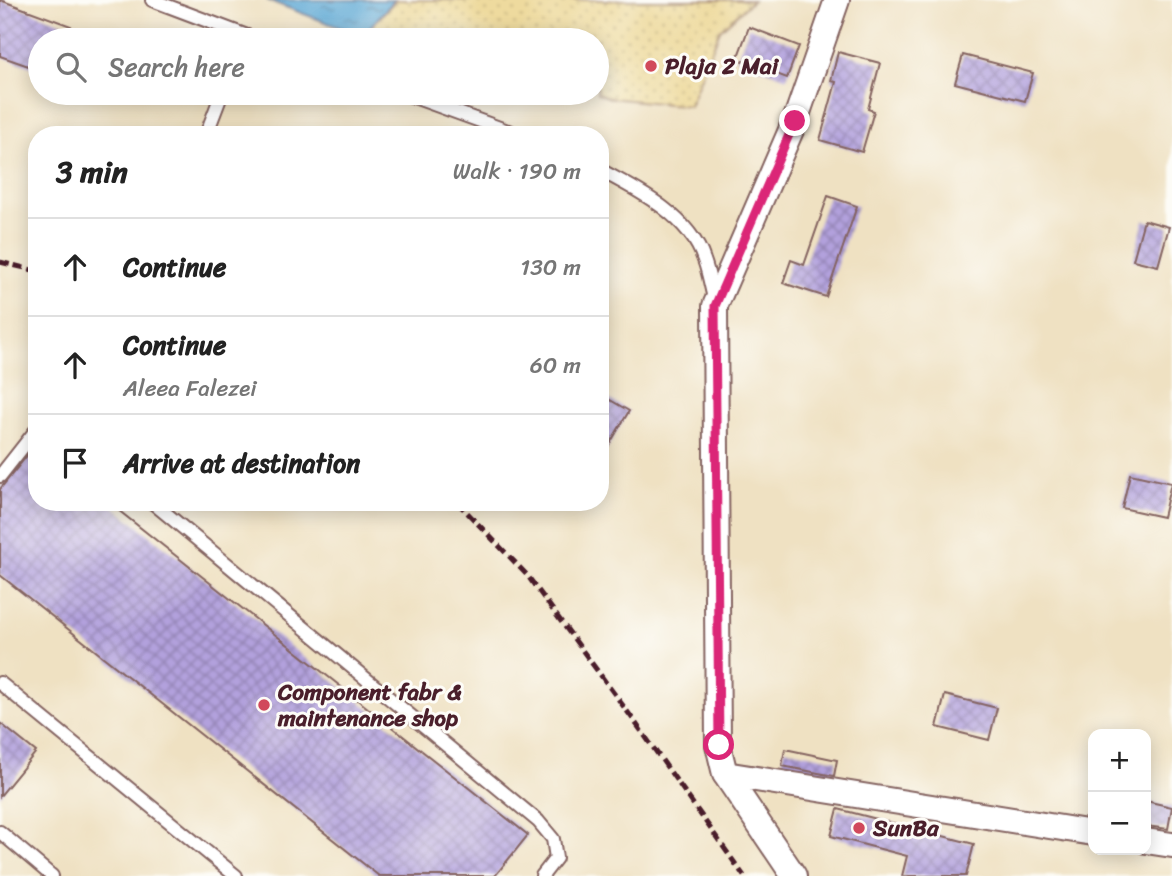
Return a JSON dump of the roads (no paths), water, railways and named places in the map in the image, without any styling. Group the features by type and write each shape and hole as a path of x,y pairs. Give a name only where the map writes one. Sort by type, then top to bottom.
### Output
{"street":[{"path":"794,876 725,774 719,745 715,306 795,121 837,0"},
{"path":"725,774 1088,831"},
{"path":"1151,842 1172,845"}],"lane":[{"path":"152,0 219,28"},
{"path":"209,126 217,105"},
{"path":"436,105 494,126"},
{"path":"609,175 639,191 685,226 704,257 715,306"},
{"path":"0,475 28,440"},
{"path":"163,511 538,821 553,839 556,858 542,876"},
{"path":"0,683 236,876"},
{"path":"0,832 52,876"}],"water":[{"path":"267,0 394,0 369,28 341,28"}],"railway":[{"path":"0,262 28,269"},
{"path":"466,511 527,575 744,876"}],"place":[{"name":"Plaja 2 Mai","path":"651,66"},
{"name":"Component fabr & maintenance shop","path":"264,705"},
{"name":"SunBa","path":"859,828"}]}
